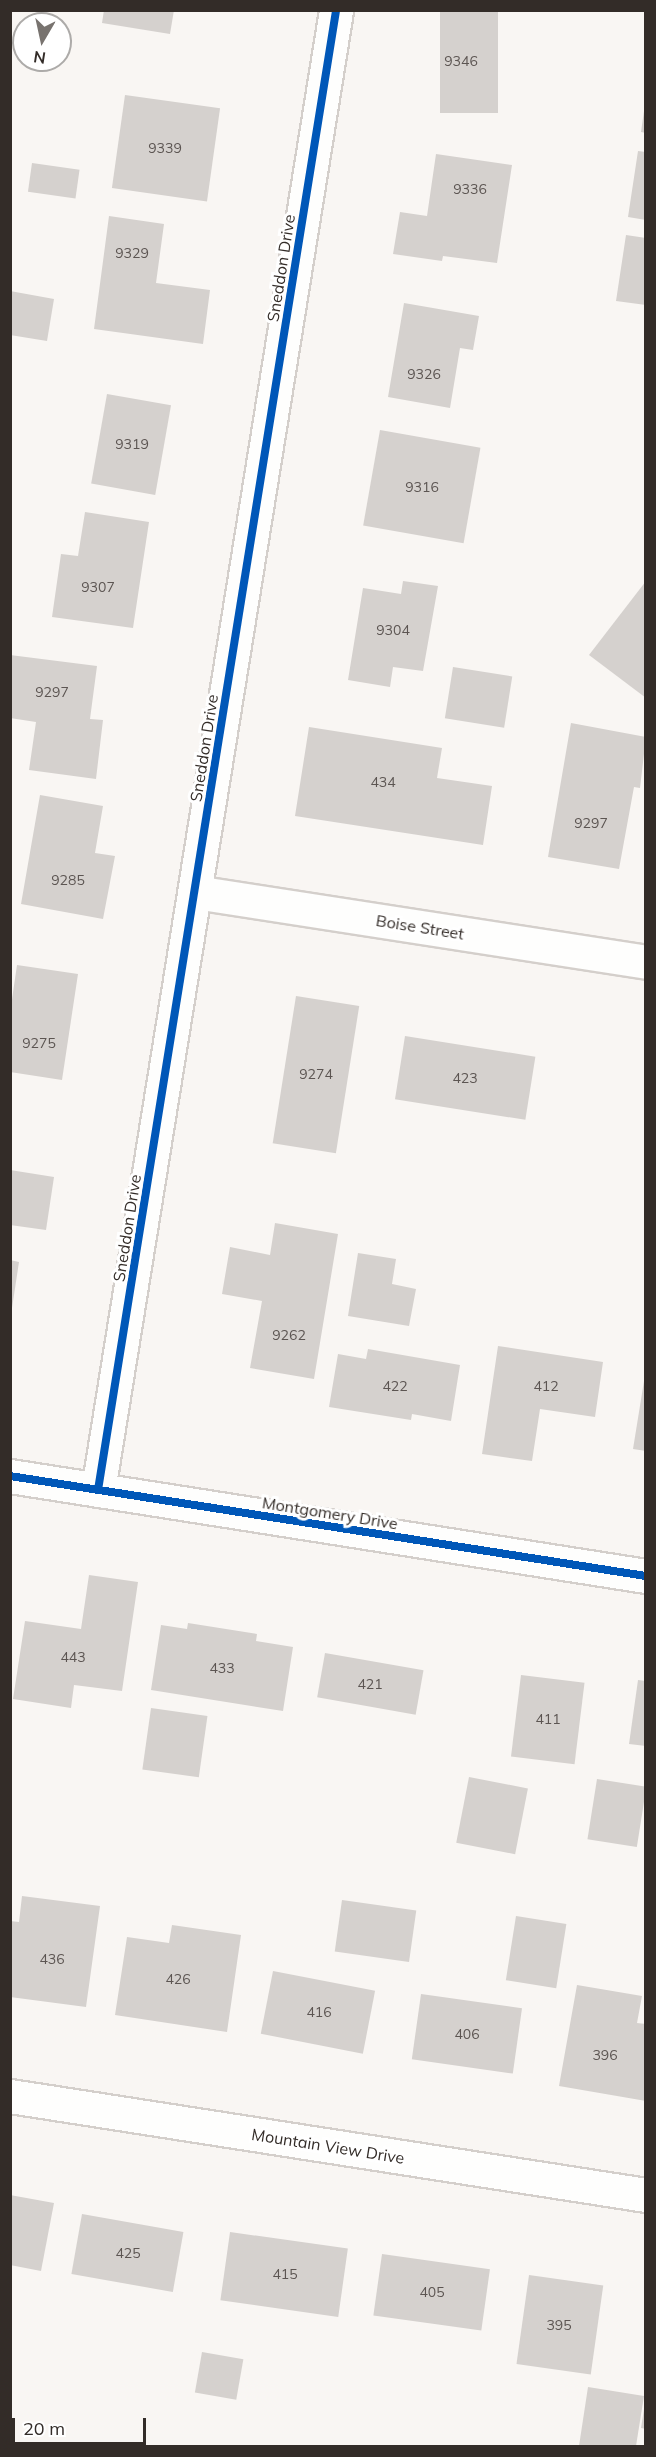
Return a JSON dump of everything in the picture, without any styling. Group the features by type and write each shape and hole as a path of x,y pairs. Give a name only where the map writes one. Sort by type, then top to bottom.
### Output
{"street":[{"name":"Sneddon Drive","path":"98,1490 336,10"},
{"name":"Boise Street","path":"195,892 645,962"},
{"name":"Montgomery Drive","path":"10,1476 645,1576"},
{"name":"Mountain View Drive","path":"10,2096 645,2195"}],"building":[{"path":"104,10 174,10 170,34 102,23"},
{"path":"440,10 498,10 498,113 440,113"},
{"path":"125,95 220,108 207,201 112,188"},
{"path":"644,111 646,111 646,133 641,132"},
{"path":"638,151 646,152 646,220 628,217"},
{"path":"436,154 512,165 497,263 443,256 442,261 393,254 400,212 427,216"},
{"path":"32,163 80,170 75,198 28,192"},
{"path":"109,216 164,224 156,283 210,290 203,344 94,329"},
{"path":"626,235 646,238 646,305 616,301"},
{"path":"10,291 54,299 47,341 10,335"},
{"path":"404,303 479,316 473,350 460,348 450,408 388,397"},
{"path":"107,394 171,405 155,495 91,484"},
{"path":"380,430 480,448 464,543 363,526"},
{"path":"85,512 149,522 133,628 52,617 61,554 78,556"},
{"path":"403,581 438,586 423,671 393,667 390,687 348,680 363,588 401,594"},
{"path":"646,581 646,698 589,655"},
{"path":"10,655 97,666 90,719 103,720 96,779 29,770 36,722 10,718"},
{"path":"453,667 512,676 504,728 445,718"},
{"path":"571,723 646,737 640,788 634,787 619,869 548,857"},
{"path":"309,727 442,748 437,778 492,786 483,845 295,816"},
{"path":"40,795 103,806 95,853 115,856 103,919 21,904"},
{"path":"17,965 78,974 62,1080 10,1072 10,1013"},
{"path":"296,996 359,1006 336,1153 273,1143"},
{"path":"405,1036 535,1057 525,1120 395,1099"},
{"path":"10,1170 54,1177 46,1230 10,1225"},
{"path":"275,1223 338,1234 314,1379 250,1368 262,1301 222,1294 230,1247 270,1255"},
{"path":"358,1253 396,1259 392,1284 416,1289 409,1326 348,1316"},
{"path":"10,1260 19,1262 12,1308 10,1308"},
{"path":"498,1346 603,1362 595,1417 540,1409 532,1461 482,1454"},
{"path":"368,1349 460,1365 451,1421 412,1414 411,1420 329,1407 338,1354 366,1359"},
{"path":"644,1381 646,1381 646,1451 633,1449"},
{"path":"89,1575 138,1582 122,1691 74,1685 71,1708 13,1699 25,1621 81,1629"},
{"path":"188,1623 257,1634 256,1641 293,1647 283,1711 151,1690 161,1625 187,1629"},
{"path":"325,1653 423,1670 416,1715 317,1697"},
{"path":"521,1675 585,1683 575,1764 511,1756"},
{"path":"638,1680 646,1681 646,1746 629,1744"},
{"path":"151,1708 207,1716 199,1777 142,1769"},
{"path":"469,1777 528,1788 515,1854 456,1843"},
{"path":"597,1779 646,1787 637,1847 587,1839"},
{"path":"22,1896 100,1906 86,2007 10,1997 10,1921 19,1922"},
{"path":"342,1900 416,1910 409,1962 335,1951"},
{"path":"516,1916 566,1924 556,1988 506,1980"},
{"path":"172,1925 241,1935 227,2032 115,2015 127,1937 169,1943"},
{"path":"273,1971 375,1991 363,2054 261,2034"},
{"path":"577,1985 642,1996 637,2023 646,2024 646,2101 559,2086"},
{"path":"421,1994 522,2008 513,2074 412,2059"},
{"path":"10,2195 54,2203 41,2271 10,2265"},
{"path":"82,2214 183,2232 173,2292 71,2274"},
{"path":"230,2232 348,2249 338,2317 220,2300"},
{"path":"382,2254 490,2269 481,2331 373,2315"},
{"path":"529,2275 603,2285 591,2375 516,2364"},
{"path":"202,2352 243,2359 236,2400 195,2392"},
{"path":"588,2387 644,2396 636,2446 579,2446"},
{"path":"644,2409 646,2410 646,2429 641,2428"}],"cycle path":[{"path":"98,1490 336,10"},
{"path":"10,1476 646,1576"}]}
